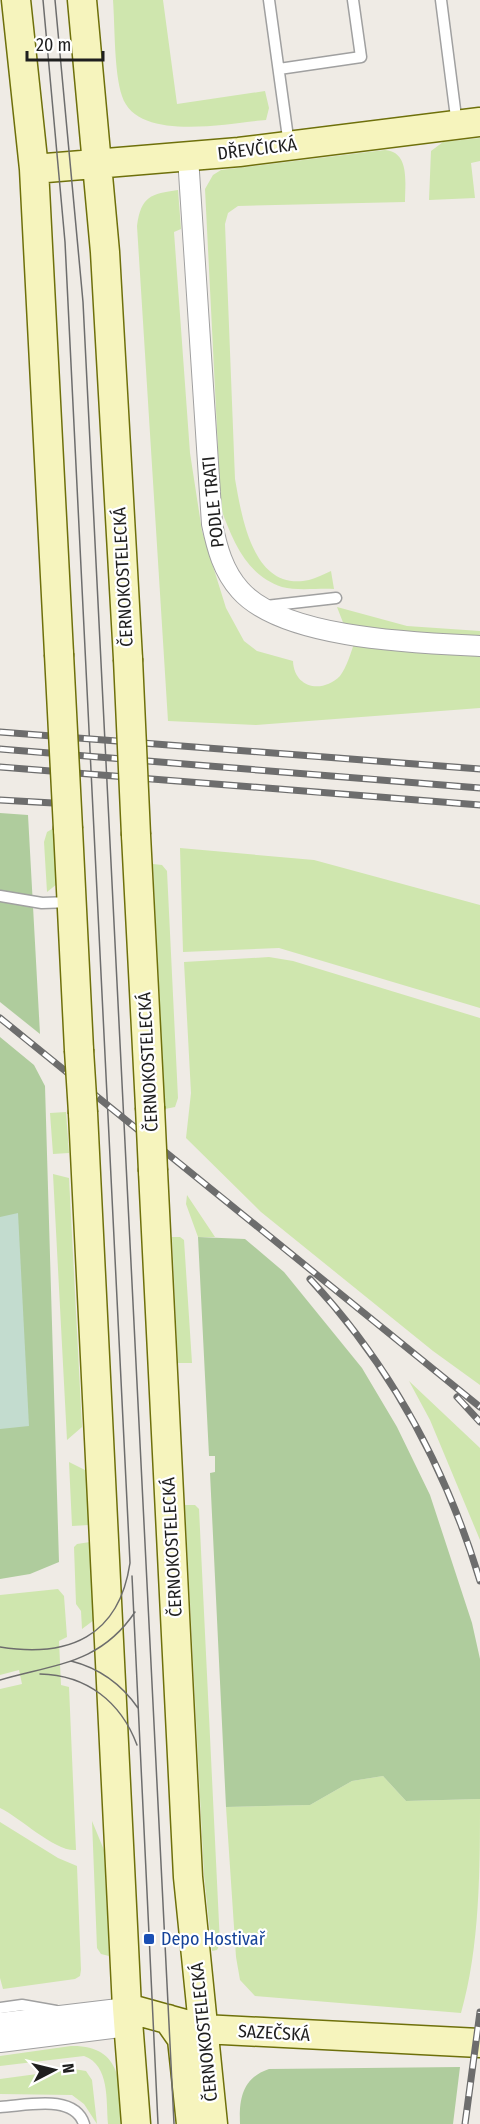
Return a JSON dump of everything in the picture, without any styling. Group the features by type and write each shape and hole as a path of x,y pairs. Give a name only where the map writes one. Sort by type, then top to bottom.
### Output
{"main road":[{"path":"16,0 34,169 83,1113 144,2017 136,2124"},
{"name":"ČERNOKOSTELECKÁ","path":"82,0 105,252 128,659 188,1877 213,2124"},
{"name":"DŘEVČICKÁ","path":"34,169 188,157 469,123"},
{"path":"144,2017 182,2039 191,2124"},
{"name":"SAZEČSKÁ","path":"144,2017 203,2029 480,2043"}],"street":[{"name":"PODLE TRATI","path":"188,157 212,524 220,557 230,577 240,591 260,606 295,620 356,637 480,646"},
{"name":"SAZEČSKÁ","path":"0,2023 74,2014 144,2017"},
{"name":"SAZEČSKÁ","path":"0,2042 144,2017"}],"lane":[{"path":"269,0 289,146"},
{"path":"279,69 361,57 353,0"},
{"path":"441,0 469,123"},
{"path":"260,606 336,598"},
{"path":"0,896 42,903 72,902"},
{"path":"0,2008 22,2005 74,2014"},
{"path":"0,2107 65,2105 79,2114 84,2124"}],"green space":[{"path":"113,0 163,0 177,104 265,91 269,108 266,120 186,127 164,125 146,120 131,111 119,86"},
{"path":"480,138 480,161 471,163 475,198 429,200 431,151 443,142"},
{"path":"385,150 399,156 402,162 405,202 238,206 228,213 225,224 235,479 247,531 263,564 275,575 290,581 309,580 331,571 334,589 282,587 259,574 242,556 221,509 205,189 213,175 221,170"},
{"path":"178,190 181,229 174,232 190,453 202,531 226,608 244,641 257,651 293,661 298,677 310,685 317,686 333,682 340,676 355,641 480,652 480,708 256,725 168,721 137,226 141,208 149,198"},
{"path":"337,607 407,626 480,631 480,639 408,637 344,625"},
{"path":"0,813 28,815 40,1034 0,1002"},
{"path":"54,828 57,884 47,892 44,842 47,832"},
{"path":"180,848 314,860 480,905 480,1008 279,948 183,952"},
{"path":"153,864 162,865 167,871 178,1098 175,1107 165,1109"},
{"path":"269,957 293,961 480,1018 480,1385 433,1351 261,1212 186,1138 191,1093 184,962"},
{"path":"0,1037 34,1065 45,1086 59,1562 30,1574 0,1579"},
{"path":"66,1112 69,1153 53,1154 50,1113"},
{"path":"53,1174 69,1178 82,1427 67,1440"},
{"path":"187,1195 215,1237 198,1237 186,1204"},
{"path":"18,1213 29,1426 0,1429 0,1217"},
{"path":"172,1237 180,1237 184,1240 192,1363 178,1363"},
{"path":"198,1237 245,1239 284,1272 362,1368 397,1427 430,1495 472,1623 480,1659 480,1799 406,1801 383,1776 352,1781 310,1805 226,1807 210,1473 215,1472 215,1456 209,1456"},
{"path":"409,1381 480,1448 480,1540 430,1420"},
{"path":"69,1462 87,1471 89,1525 72,1526"},
{"path":"185,1505 195,1505 199,1509 220,1944 217,1950 212,1951 204,1875"},
{"path":"90,1542 94,1620 82,1629 81,1611 76,1604 74,1547 77,1544"},
{"path":"58,1589 64,1596 67,1637 59,1641 61,1685 69,1687 76,1850 58,1846 0,1808 0,1689 22,1684 19,1670 0,1675 0,1595"},
{"path":"383,1776 406,1801 480,1799 478,1907 472,1962 461,2013 255,1996 240,1980 236,1957 226,1807 310,1805 352,1781"},
{"path":"92,1821 104,1850 109,1956 101,1954 97,1948"},
{"path":"0,1822 58,1858 77,1866 81,1970 80,1976 75,1979 3,1989 0,1978"},
{"path":"71,2046 88,2047 101,2052 110,2060 119,2082 123,2124 108,2124 102,2075 98,2067 84,2056 0,2066 0,2056"},
{"path":"460,2067 453,2124 240,2124 240,2106 244,2090 253,2078 269,2069"},
{"path":"74,2069 86,2071 92,2080 97,2124 84,2104 72,2095 0,2094 0,2079"}],"tram line":[{"path":"0,1647 25,1650 47,1649 68,1645 86,1637 102,1625 115,1609 124,1588 130,1563 65,242 43,0"},
{"path":"55,0 83,302 174,2124"},
{"path":"132,1576 158,2124"},
{"path":"0,1680 75,1660 91,1652 107,1642 135,1612"},
{"path":"71,1661 109,1678 138,1708"},
{"path":"40,1674 73,1679 100,1694 122,1716 137,1745"}],"railway":[{"path":"0,732 480,769"},
{"path":"0,749 480,788"},
{"path":"0,767 480,805"},
{"path":"0,800 53,803"},
{"path":"0,1018 480,1407"},
{"path":"310,1279 366,1347 413,1420 450,1498 480,1581"},
{"path":"457,1397 480,1422"},
{"path":"465,2124 480,2012"}],"place":[{"name":"Depo Hostivař","path":"149,1939"}]}
